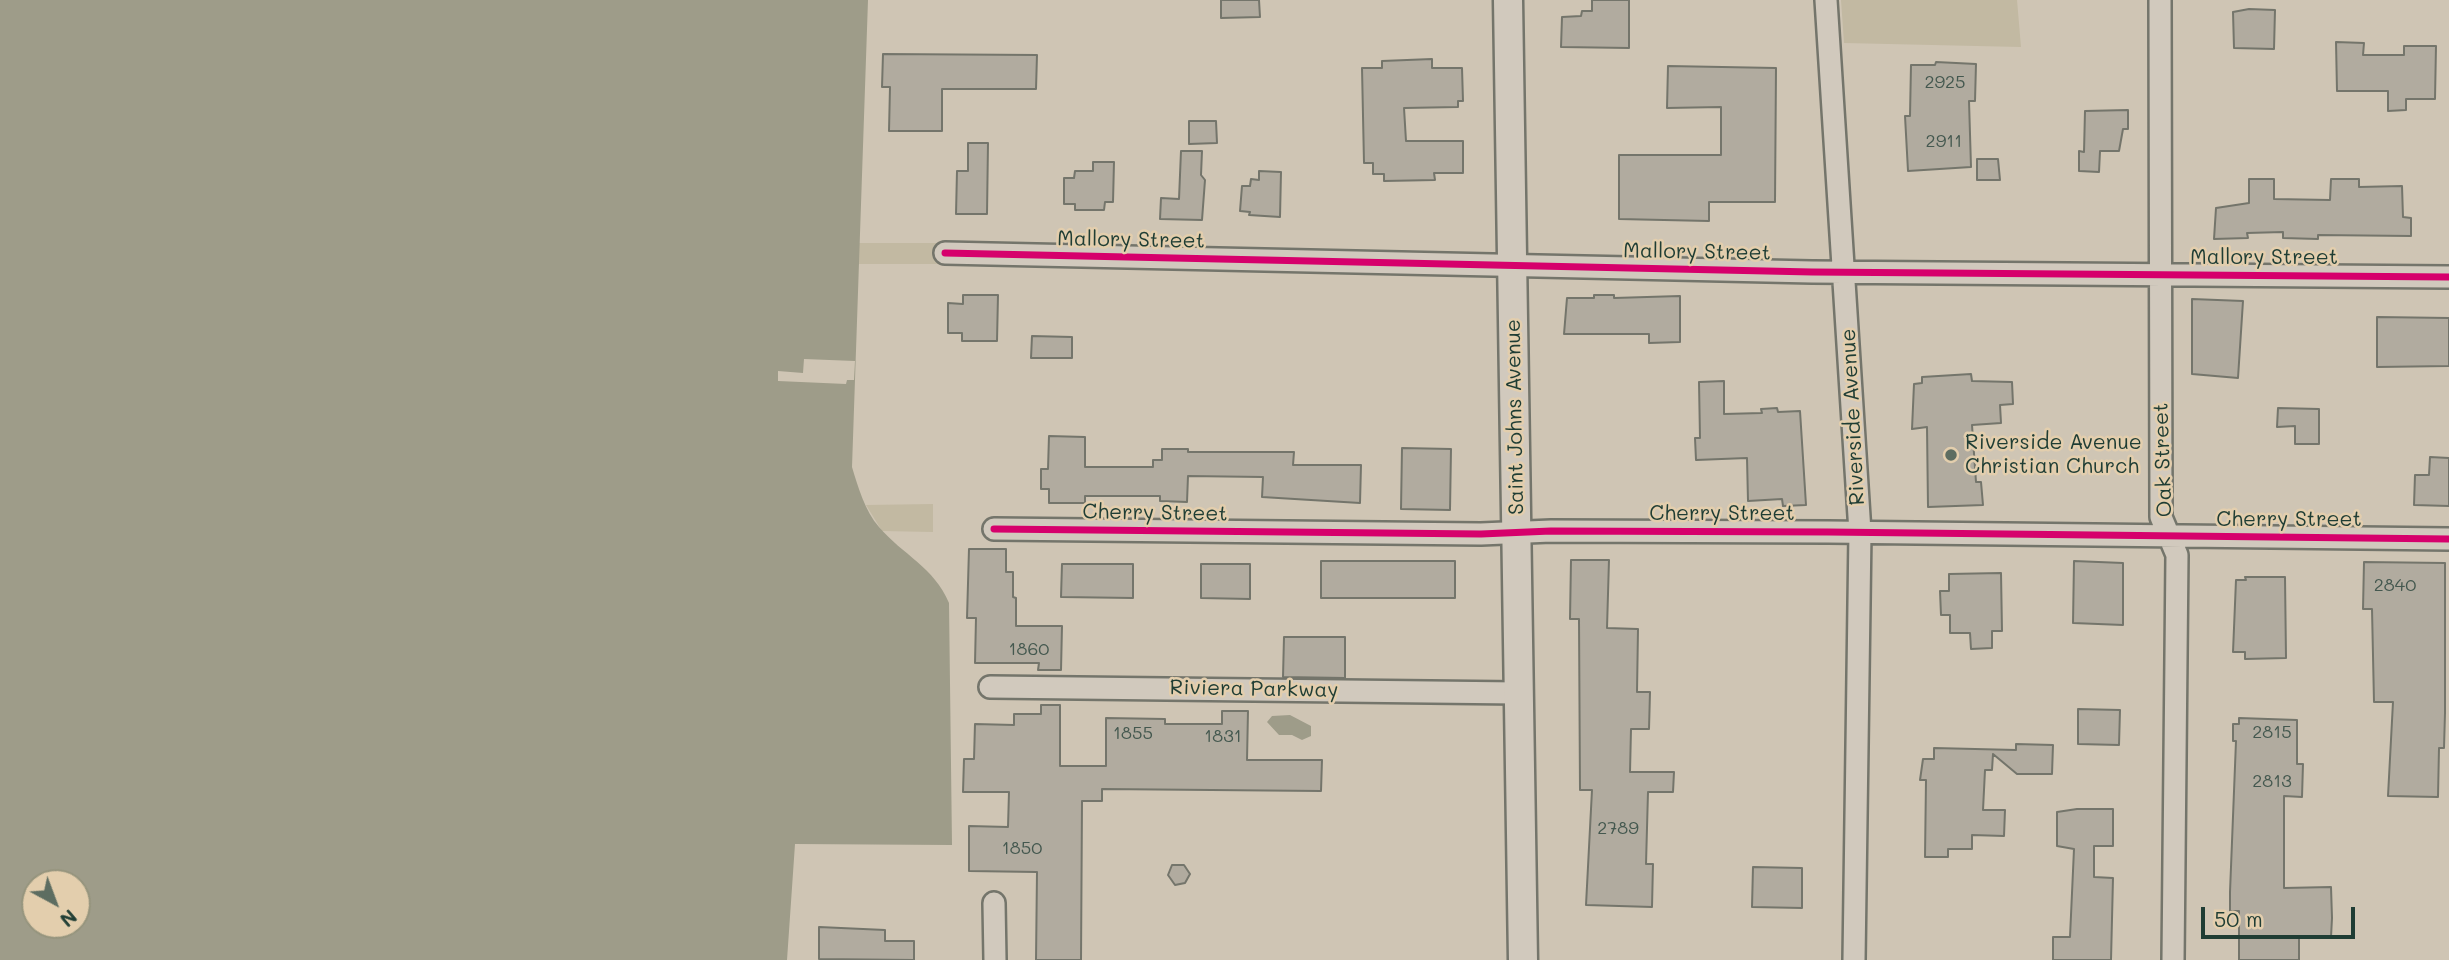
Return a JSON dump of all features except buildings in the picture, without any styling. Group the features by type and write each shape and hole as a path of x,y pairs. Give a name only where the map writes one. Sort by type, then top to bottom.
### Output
{"main road":[{"name":"Saint Johns Avenue","path":"1508,0 1523,960"}],"street":[{"name":"Riverside Avenue","path":"1826,0 1860,532 1854,960"},
{"name":"Oak Street","path":"2160,0 2161,517 2177,555 2173,960"},
{"name":"Mallory Street","path":"945,253 1513,267 2449,277"},
{"name":"Cherry Street","path":"994,529 1481,534 1860,532 2449,539"},
{"name":"Riviera Parkway","path":"990,687 1518,693"},
{"path":"994,903 995,960"}],"shaded area":[{"path":"0,0 868,0 852,467 862,499 874,521 927,571 949,603 952,845 795,844 787,960 0,960"},
{"path":"1841,0 2017,0 2021,47 1844,43"},
{"path":"859,243 940,243 940,264 858,264"},
{"path":"933,504 933,532 882,531 866,505"},
{"path":"1290,715 1311,726 1311,736 1302,740 1292,735 1279,735 1267,722 1272,716"}],"pier":[{"path":"804,359 855,361 854,380 847,380 846,384 778,381 778,371 803,373"}],"cycle path":[{"path":"945,253 1812,272 2449,277"},
{"path":"994,529 1481,534 1551,531 1828,532 2449,539"}],"place":[{"name":"Riverside Avenue Christian Church","path":"1951,455"}]}
